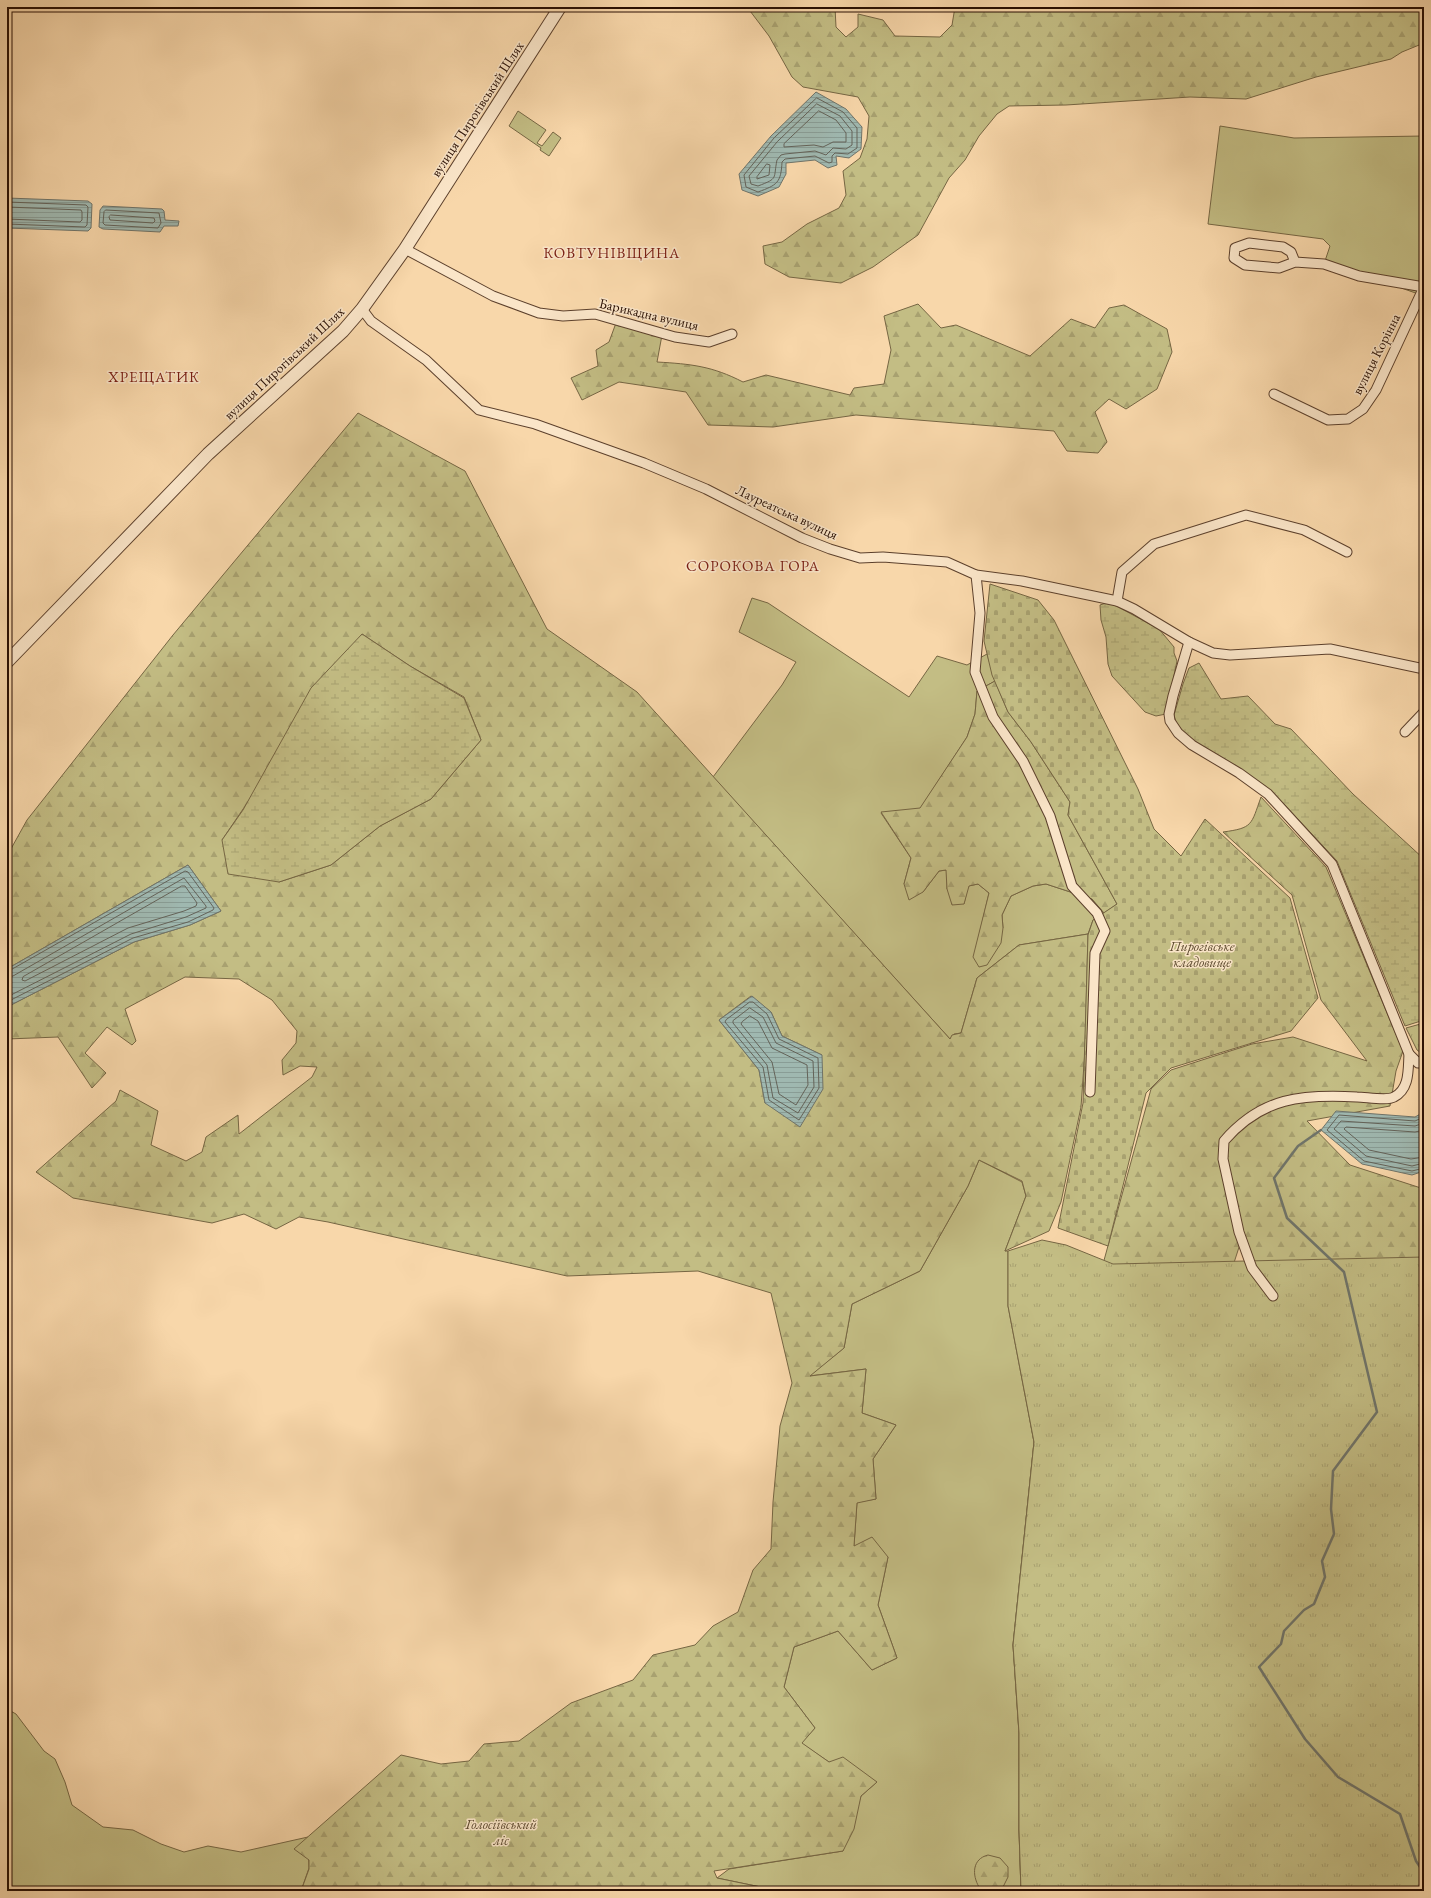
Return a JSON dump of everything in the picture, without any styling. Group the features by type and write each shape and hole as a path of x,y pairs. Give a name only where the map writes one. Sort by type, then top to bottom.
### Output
{"street":[{"name":"вулиця Пирогівський Шлях","path":"7,662 208,454 343,330 362,308 405,249 560,8"},
{"path":"1295,262 1292,252 1283,247 1249,243 1235,248 1234,258 1245,265 1279,268 1295,262 1324,264 1358,276 1418,286 1424,289"},
{"name":"Барикадна вулиця","path":"405,249 493,296 539,313 563,316 595,314 675,337 709,342 732,334"},
{"name":"вулиця Корінна","path":"1274,394 1328,420 1348,420 1363,409 1376,390 1424,289"},
{"name":"Лауреатська вулиця","path":"362,308 371,321 426,360 479,410 535,424 644,463 706,489 802,538 830,550 860,558 883,557 947,562 976,575 1022,581 1117,601 1134,609 1189,642 1213,653 1230,655 1330,649 1424,669"},
{"path":"1117,601 1122,572 1154,544 1246,515 1304,530 1347,552"},
{"path":"976,575 980,613 976,672 993,717 1023,762 1050,816 1072,886 1097,913 1105,931 1095,953 1090,1092"},
{"path":"1189,642 1169,714 1170,721 1178,733 1192,745 1239,773 1268,794 1332,864 1409,1054 1406,1084 1401,1092 1393,1098 1293,1098 1263,1109 1244,1120 1224,1141 1223,1159 1239,1232 1252,1268 1274,1296"},
{"path":"1405,732 1424,712"},
{"path":"1408,1072 1421,1062 1409,1054"}],"green space":[{"path":"747,7 835,7 836,27 846,37 858,27 858,14 883,20 895,36 940,37 952,25 955,7 1424,7 1424,43 1402,52 1391,59 1316,77 1246,99 1190,97 1066,105 1009,106 997,114 979,136 965,160 949,178 918,235 873,267 841,283 789,277 765,264 763,246 782,242 807,224 839,208 846,195 843,171 860,158 867,139 869,116 858,97 803,87 792,77 769,36"},
{"path":"518,111 546,130 537,143 542,146 553,132 561,138 549,156 540,150 541,148 509,126"},
{"path":"1220,126 1294,138 1424,136 1424,296 1325,261 1330,246 1323,239 1208,224"},
{"path":"918,304 941,328 956,325 1030,356 1071,319 1095,328 1109,308 1124,305 1167,329 1172,352 1157,389 1126,409 1109,399 1095,412 1107,442 1098,453 1067,451 1054,431 856,415 773,427 708,425 686,392 619,382 582,400 571,378 598,366 596,350 609,342 616,323 662,335 657,362 711,369 743,382 766,375 850,395 854,388 884,384 891,350 884,316"},
{"name":"Голосіївський ліс","path":"358,413 465,471 547,629 637,692 950,1039 952,1035 961,1033 977,978 1019,945 1088,934 1085,1050 1081,1107 1061,1202 1049,1231 1005,1251 1026,1196 1022,1181 979,1160 968,1186 920,1271 852,1304 844,1348 810,1376 866,1369 862,1413 896,1425 873,1459 876,1499 857,1503 854,1546 872,1537 888,1557 878,1605 897,1658 872,1670 838,1631 794,1647 784,1687 815,1728 802,1743 829,1762 843,1757 877,1782 861,1796 854,1829 843,1851 714,1871 717,1878 780,1891 301,1891 309,1869 309,1860 294,1849 401,1755 441,1764 469,1761 484,1744 519,1741 571,1703 633,1680 653,1655 695,1645 713,1626 738,1612 753,1570 771,1549 773,1502 780,1426 792,1383 771,1293 698,1271 567,1276 328,1222 299,1217 276,1229 244,1214 212,1223 73,1198 36,1172 116,1101 120,1090 158,1111 151,1145 186,1161 202,1152 206,1137 238,1115 239,1134 312,1077 317,1067 300,1066 283,1075 282,1060 296,1043 297,1031 272,1000 239,979 185,977 125,1009 136,1041 132,1045 107,1027 85,1053 106,1073 92,1088 58,1037 7,1039 7,1007 134,942 190,925 221,911 188,865 7,969 7,856 27,820 173,635","holes":["362,634 410,666 464,697 481,740 431,799 380,826 331,865 279,882 222,840","751,996 771,1012 782,1036 822,1055 765,1103 759,1070 719,1020"]},
{"name":"Пирогівське кладовище","path":"990,584 1038,600 1054,620 1138,789 1154,829 1181,856 1205,819 1290,898 1318,998 1291,1031 1171,1068 1146,1093 1108,1246 1058,1228 1083,1103 1088,935 1093,920 1117,904 1068,815 1070,802 1031,742 1008,712 992,675 984,641"},
{"path":"752,598 768,603 909,697 937,656 967,665 987,654 995,681 977,691 975,714 967,737 920,809 881,813 911,858 904,884 923,892 939,871 947,870 947,889 964,904 968,886 978,884 989,893 978,940 1003,928 1002,915 1011,896 1033,886 1046,884 1092,899 1104,913 1093,920 1088,934 1019,945 977,978 961,1033 954,1034 950,1039 713,777 782,685 796,662 739,632"},
{"path":"1109,602 1159,629 1174,647 1174,653 1177,661 1166,714 1156,716 1145,712 1112,676 1108,664 1106,637 1101,620 1100,605"},
{"path":"362,634 410,666 464,698 481,740 431,799 380,826 331,865 279,882 228,874 222,840 243,810 311,688"},
{"path":"1199,663 1221,699 1248,696 1275,724 1291,729 1353,794 1424,859 1424,1020 1405,1026 1337,861 1282,802 1242,772 1187,737 1176,722 1174,715 1189,668"},
{"path":"995,681 1008,712 1031,742 1070,802 1068,815 1117,904 1104,913 1092,899 1046,884 1033,886 1011,896 1002,915 1003,928 1001,943 987,965 979,967 973,957 989,893 978,884 969,886 964,904 952,905 947,889 946,870 939,871 923,892 909,900 904,884 911,858 881,812 920,808 967,737 975,714 977,691"},
{"path":"1261,797 1326,867 1403,1051 1396,1071 1390,1106 1307,1121 1350,1165 1424,1189 1424,1241 1420,1245 1420,1266 1424,1269 1424,1891 1021,1891 1019,1830 1019,1733 1013,1645 1034,1442 1019,1359 1092,1264 1268,1285 1241,1241 1231,1272 1103,1264 1151,1089 1171,1070 1252,1044 1293,1037 1367,1061 1321,1000 1292,895 1223,832 1240,829 1250,824"},
{"path":"1424,1023 1424,1055 1417,1050 1406,1028"},
{"path":"979,1160 1022,1182 1026,1196 1005,1251 1008,1251 1008,1306 1034,1442 1013,1645 1019,1733 1019,1830 1021,1891 780,1891 717,1878 729,1869 843,1851 861,1796 877,1782 829,1762 801,1743 815,1728 784,1687 794,1647 838,1631 872,1670 897,1658 878,1605 888,1557 854,1546 857,1502 876,1499 873,1459 896,1425 862,1413 866,1369 809,1376 844,1348 852,1304 920,1271 968,1186"},
{"path":"1042,1240 1066,1245 1113,1264 1424,1257 1424,1891 1021,1891 1019,1830 1019,1733 1013,1645 1034,1442 1008,1306 1008,1251"},
{"path":"7,1709 16,1714 44,1751 55,1759 65,1782 72,1805 103,1827 133,1830 161,1844 184,1852 208,1846 241,1852 308,1837 309,1868 301,1891 7,1891"},
{"path":"988,1855 1000,1858 1008,1867 1008,1877 1003,1887 991,1890 979,1887 975,1878 976,1864 983,1857"}],"water":[{"path":"816,92 846,109 862,127 861,149 849,158 836,156 837,165 828,168 815,160 786,163 786,174 779,187 758,196 742,190 739,174 771,136"},
{"path":"7,198 88,201 92,204 91,228 88,231 7,228"},
{"path":"103,206 162,209 164,211 165,220 179,221 178,226 164,226 160,232 103,229 99,227 100,210"},
{"path":"188,865 221,911 190,925 134,942 7,1007 7,969"},
{"path":"752,996 771,1012 782,1036 822,1055 823,1089 800,1127 765,1103 759,1070 719,1020"},
{"path":"1336,1111 1415,1117 1424,1112 1424,1171 1412,1175 1362,1164 1321,1130"}],"waterway":[{"path":"1321,1130 1298,1146 1274,1178 1287,1218 1344,1272 1377,1412 1333,1471 1331,1509 1334,1534 1322,1561 1325,1577 1314,1604 1304,1610 1284,1631 1281,1644 1259,1667 1305,1739 1338,1777 1400,1814 1416,1861 1424,1873"}],"district":[{"name":"КОВТУНІВЩИНА","path":"612,252"},
{"name":"ХРЕЩАТИК","path":"154,376"},
{"name":"СОРОКОВА ГОРА","path":"753,565"}]}
